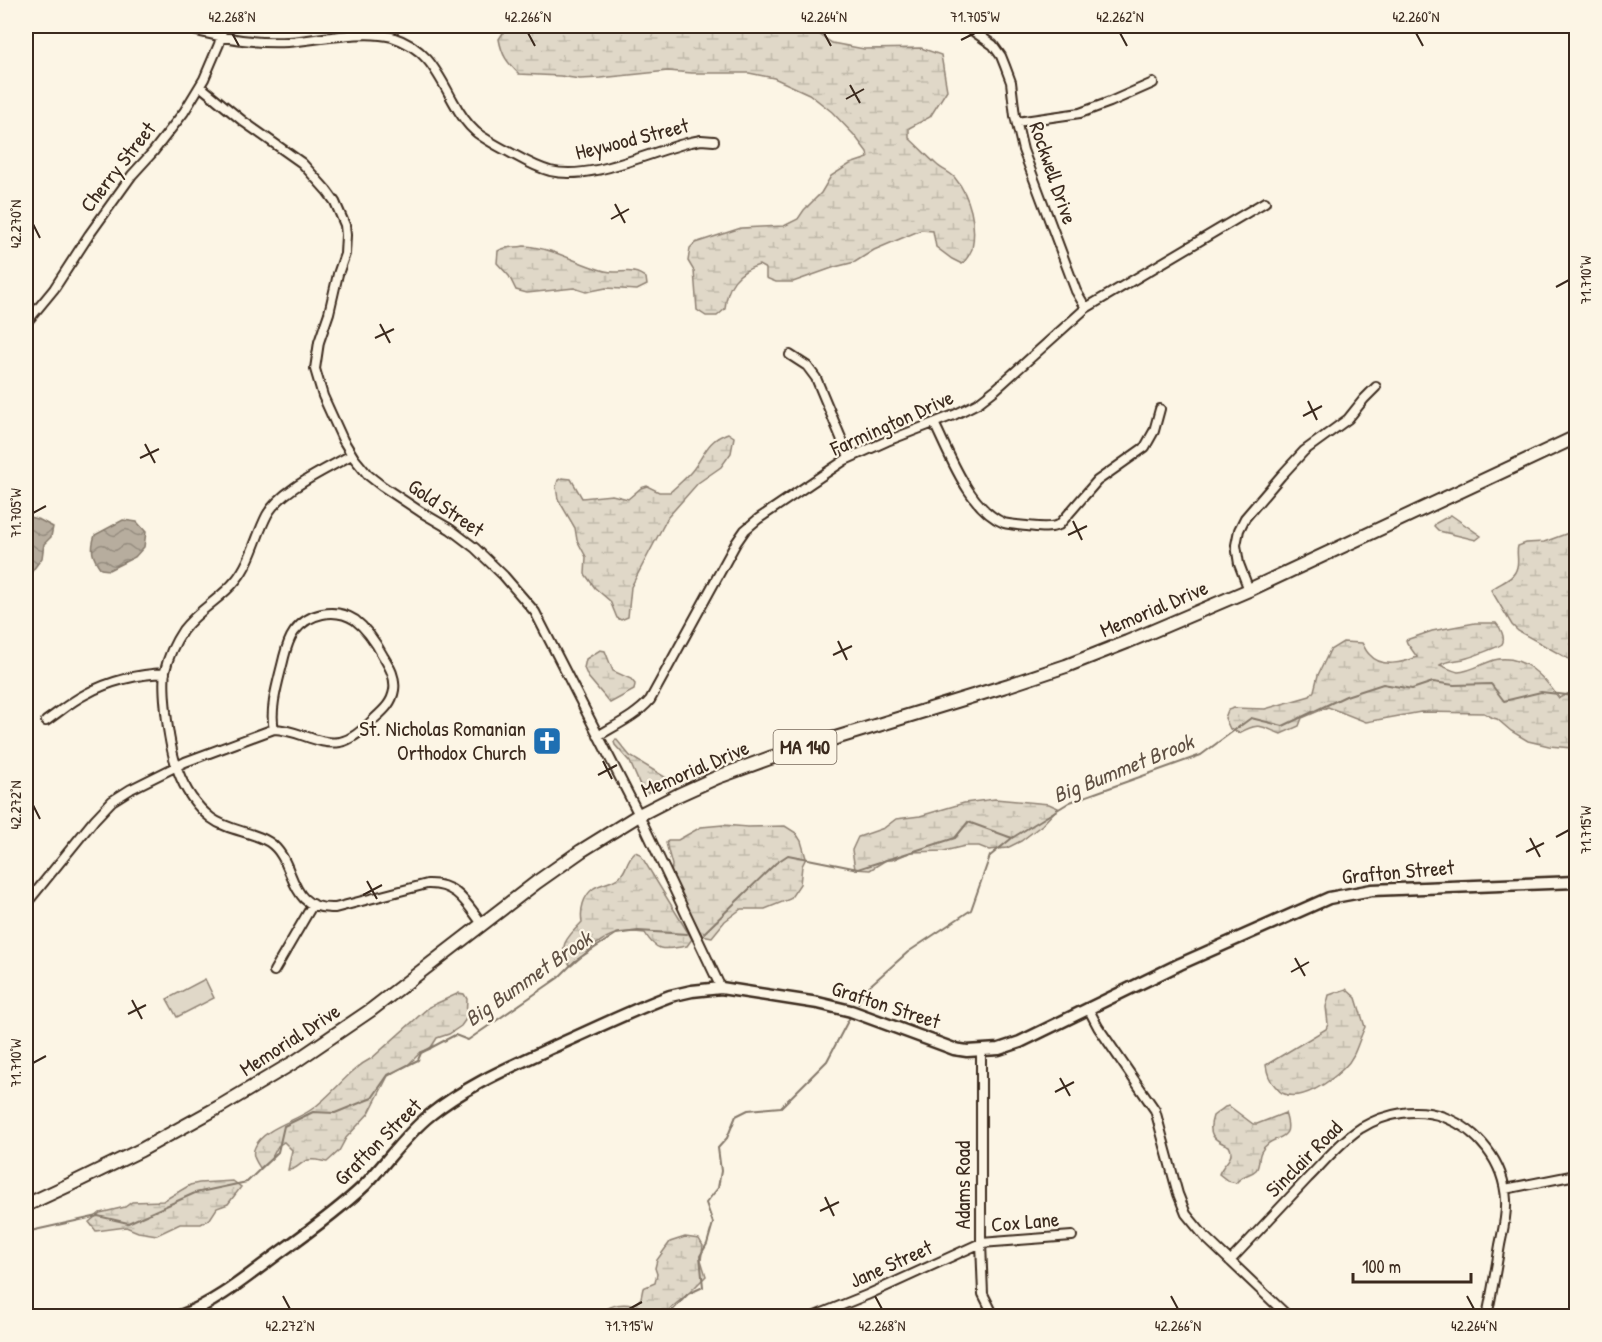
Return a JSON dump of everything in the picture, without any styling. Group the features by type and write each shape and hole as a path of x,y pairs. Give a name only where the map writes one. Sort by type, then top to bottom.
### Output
{"main road":[{"name":"Memorial Drive","path":"26,1204 141,1150 296,1061 371,1010 582,850 639,815 697,786 740,768 1009,685 1137,639 1249,590 1576,437"}],"street":[{"name":"Heywood Street","path":"180,26 244,41 272,42 360,35 396,38 421,52 436,69 462,117 472,130 541,168 562,173 584,173 691,142 714,141"},
{"name":"Cherry Street","path":"26,322 54,289 132,175 179,118 209,68 223,26"},
{"path":"377,35 378,26"},
{"name":"Rockwell Drive","path":"966,26 987,40 1001,56 1011,82 1026,159 1076,291 1086,308"},
{"path":"1017,122 1080,113 1153,83"},
{"name":"Gold Street","path":"200,86 244,122 302,163 335,202 346,235 345,254 319,342 315,369 323,396 343,440 351,455 368,475 475,548 526,601 538,619 639,815 721,988"},
{"name":"Farmington Drive","path":"597,736 642,709 650,700 745,530 766,512 849,457 966,410 987,396 1086,308 1265,202"},
{"path":"790,355 807,366 816,378 849,457"},
{"path":"1249,590 1239,564 1236,545 1239,530 1245,518 1304,451 1348,419 1376,387"},
{"path":"934,423 959,474 982,509 1006,524 1052,528 1059,525 1097,482 1146,447 1154,431 1160,409"},
{"path":"351,455 289,491 271,508 239,577 230,588 200,611 174,645 165,673 164,692 176,766 192,797 210,817 273,845 297,890 313,904 327,909 335,908 427,884 435,884 457,892 483,925"},
{"path":"26,904 94,819 125,792 176,766 274,729 338,742 354,736 388,706 394,691 391,669 362,626 345,615 326,613 309,619 295,630 287,647 272,711 274,729"},
{"path":"46,721 78,698 100,687 143,675 165,673"},
{"name":"Grafton Street","path":"180,1317 228,1291 327,1217 363,1187 392,1152 427,1117 459,1094 534,1056 651,1003 680,993 721,988 831,1005 954,1049 981,1051 999,1049 1020,1042 1183,962 1299,910 1338,896 1372,890 1576,882"},
{"path":"274,971 313,904"},
{"path":"1088,1008 1098,1027 1155,1110 1178,1194 1186,1214 1198,1230 1288,1317"},
{"name":"Adams Road","path":"981,1051 983,1294 994,1317"},
{"name":"Sinclair Road","path":"1230,1261 1353,1133 1390,1115 1410,1112 1430,1114 1450,1120 1468,1130 1483,1143 1495,1160 1505,1189 1505,1220 1487,1317"},
{"path":"1505,1189 1576,1175"},
{"name":"Cox Lane","path":"981,1243 1072,1236"},
{"name":"Jane Street","path":"815,1317 981,1243"}],"green space":[{"path":"522,26 807,26 832,43 864,49 921,48 941,55 947,90 930,117 909,128 909,138 938,166 953,176 965,193 973,221 972,249 962,264 936,247 933,231 921,230 874,250 855,262 793,282 776,282 766,278 766,269 759,265 745,271 734,281 728,293 725,309 717,316 706,316 697,310 694,271 688,261 690,248 695,243 741,228 784,226 798,219 821,193 831,176 850,164 868,158 867,152 832,112 809,94 774,78 749,73 668,71 580,79 519,74 506,58 499,39 505,30"},
{"path":"524,246 556,253 605,271 636,272 646,278 647,285 637,290 606,288 586,292 574,288 527,293 516,290 509,276 497,263 498,251"},
{"path":"728,433 734,437 731,453 721,467 698,483 668,517 631,587 628,617 621,620 617,618 610,601 595,588 585,574 586,557 577,540 575,528 558,499 556,487 558,480 571,479 582,498 612,495 628,499 647,486 659,492 670,492 691,472 714,440"},
{"path":"1451,515 1481,536 1476,540 1439,531 1434,526"},
{"path":"1571,532 1576,533 1576,639 1571,644 1572,661 1518,631 1491,590 1510,578 1515,571 1518,564 1518,546 1544,542"},
{"path":"1475,623 1496,623 1503,636 1502,644 1470,657 1440,665 1462,672 1494,660 1514,660 1532,668 1559,698 1576,690 1576,752 1572,748 1528,741 1497,719 1484,713 1421,712 1366,722 1328,707 1302,718 1299,726 1281,734 1260,726 1251,727 1239,733 1230,729 1225,718 1228,710 1234,708 1265,709 1310,696 1330,650 1343,642 1362,643 1369,654 1380,662 1399,662 1417,657 1406,640 1432,631"},
{"path":"600,650 605,651 613,671 631,679 635,684 634,690 610,703 588,677 584,668 586,659"},
{"path":"616,739 630,756 668,779 669,788 643,792 630,762 615,745"},
{"path":"995,799 1049,804 1058,808 1042,825 1021,841 1007,848 989,850 979,846 965,846 944,851 911,852 892,860 886,860 870,870 855,869 852,850 858,837 884,828 896,819 920,816 964,803"},
{"path":"785,826 796,833 806,858 802,866 800,884 790,899 765,909 741,909 725,921 712,937 702,935 671,876 672,865 666,843 668,840 678,840 701,827"},
{"path":"635,852 640,854 692,939 687,946 663,948 649,940 645,933 619,933 597,943 571,966 564,954 565,942 582,922 581,913 585,899 594,888 620,876"},
{"path":"205,979 214,998 177,1017 167,999"},
{"path":"1346,989 1356,998 1365,1027 1348,1064 1324,1084 1307,1093 1290,1095 1282,1093 1270,1079 1266,1065 1326,1029 1328,1024 1326,1007 1329,995"},
{"path":"459,993 464,994 467,999 466,1019 461,1026 437,1038 430,1049 421,1052 408,1065 388,1076 369,1113 346,1138 339,1151 327,1162 308,1160 288,1170 292,1150 284,1142 278,1146 271,1159 260,1168 254,1153 259,1140 272,1130 312,1109 429,1007"},
{"path":"1229,1106 1253,1124 1285,1113 1288,1123 1285,1134 1271,1142 1261,1152 1256,1170 1236,1183 1228,1181 1219,1174 1230,1157 1231,1150 1229,1146 1215,1139 1211,1132 1213,1116"},
{"path":"233,1181 241,1187 228,1204 217,1208 210,1219 201,1224 180,1224 157,1235 138,1232 126,1227 96,1231 89,1222 100,1213 125,1207 132,1202 163,1201 190,1185"},
{"path":"685,1237 699,1239 703,1246 701,1260 706,1276 688,1294 661,1316 601,1316 603,1311 614,1305 634,1305 641,1298 643,1288 655,1283 657,1260 670,1242"}],"water":[{"path":"26,516 53,527 51,537 44,544 42,558 27,578 26,577"},
{"path":"123,520 137,522 146,532 144,547 135,557 109,570 101,569 93,553 95,535"}],"waterway":[{"name":"Big Bummet Brook","path":"704,933 776,863 788,855 858,869 955,838 968,822 1012,838 1070,802 1201,755 1251,718 1283,726 1346,696 1383,684 1412,689 1433,682 1454,685 1491,684 1504,701 1541,692 1576,696"},
{"path":"858,1003 866,989 908,952 971,910 990,856 1012,838"},
{"name":"Big Bummet Brook","path":"26,1232 98,1216 128,1223 195,1193 247,1182 278,1152 284,1126 313,1112 335,1113 372,1098 388,1075 418,1060 421,1053 455,1035 468,1040 558,978 575,961 616,934 638,931 687,934"},
{"path":"663,1316 668,1315 688,1294 703,1287 700,1256 707,1244 713,1223 706,1203 718,1188 721,1171 718,1148 727,1138 736,1116 748,1110 781,1107 827,1061 850,1017"}],"place":[{"name":"St. Nicholas Romanian Orthodox Church","path":"547,741"}]}
